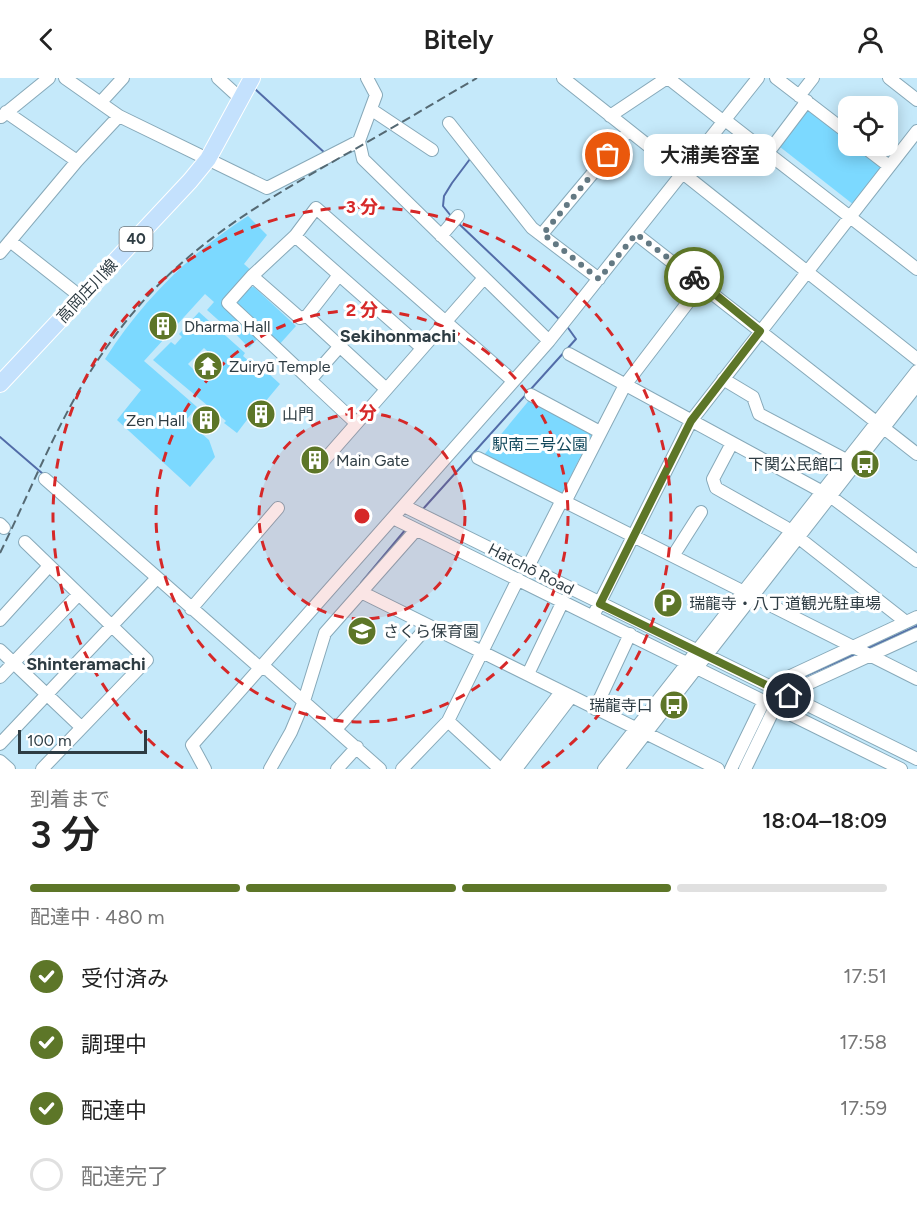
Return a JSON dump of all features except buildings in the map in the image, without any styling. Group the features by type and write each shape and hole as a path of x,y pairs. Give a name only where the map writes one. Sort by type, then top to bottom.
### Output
{"main road":[{"name":"高岡庄川線","path":"0,384 208,159 252,78"}],"street":[{"path":"49,78 3,115 76,161"},
{"path":"65,78 119,116 267,189 359,141"},
{"path":"101,102 123,78"},
{"path":"218,78 241,99"},
{"path":"367,78 376,95 359,141 363,159 549,340"},
{"path":"610,116 667,78 913,266 917,251"},
{"path":"205,769 192,745 549,340 636,234 758,78"},
{"path":"776,78 838,125"},
{"path":"767,154 803,98 813,78"},
{"path":"889,78 917,100"},
{"path":"569,80 681,174 917,359"},
{"path":"372,110 432,150"},
{"path":"0,253 76,161 119,116"},
{"path":"449,123 532,228 543,234 599,279"},
{"path":"543,234 628,130"},
{"path":"593,616 691,421 917,131"},
{"path":"876,156 890,166"},
{"path":"356,423 228,303 252,276 295,236 316,208 513,380"},
{"path":"441,236 458,216"},
{"path":"636,234 917,454"},
{"path":"295,236 421,348"},
{"path":"10,241 81,297"},
{"path":"252,276 300,318 307,316 339,275"},
{"path":"320,465 385,388 484,278"},
{"path":"528,567 625,386 702,284"},
{"path":"307,316 385,388"},
{"path":"310,380 339,346"},
{"path":"569,354 826,494 917,561"},
{"path":"881,425 917,371"},
{"path":"723,379 753,397 759,414 851,462"},
{"path":"604,769 640,732 851,462 917,385"},
{"path":"531,395 600,432"},
{"path":"732,443 713,479 716,488 794,535 911,620 769,686"},
{"path":"478,458 856,646 917,679"},
{"path":"45,479 156,579 259,667 263,667 337,728 380,769"},
{"path":"191,609 278,508"},
{"path":"399,511 917,767"},
{"name":"Hatchō Road","path":"399,511 416,530 630,634 769,686 917,758"},
{"name":"Hatchō Road","path":"399,511 528,567 600,604 769,704 901,769"},
{"path":"673,556 701,512"},
{"path":"270,769 291,732 304,701 325,633 416,530"},
{"path":"25,542 147,660 42,769"},
{"path":"0,620 49,566"},
{"path":"0,744 156,579"},
{"path":"402,769 448,721 518,579"},
{"path":"361,592 528,674 640,732 694,764 718,769"},
{"path":"0,677 79,594"},
{"path":"528,674 563,601"},
{"path":"337,728 428,626"},
{"path":"595,709 630,634"},
{"path":"789,696 801,687 917,634"},
{"path":"0,650 81,727"},
{"path":"448,721 501,769 566,694"},
{"path":"516,769 566,694"},
{"path":"731,769 769,704"},
{"path":"745,769 769,704"},
{"path":"618,769 640,732"},
{"path":"337,769 357,747"},
{"path":"912,769 917,758"},
{"path":"0,761 9,769"}],"green space":[{"path":"809,102 838,125 838,156 876,156 887,165 854,205 775,143"},
{"path":"248,216 267,235 244,264 253,272 224,302 259,337 249,348 228,326 226,327 207,310 214,302 205,294 144,361 197,407 186,420 209,440 215,457 190,487 117,420 141,390 105,359 135,317 169,279 207,245"},
{"path":"249,287 254,287 296,326 278,346 242,311 237,303"},
{"path":"199,312 245,353 243,356 250,362 248,365 253,369 255,366 266,375 268,373 280,384 265,402 262,400 237,433 224,423 226,421 153,360 171,342 175,345 182,337 179,334","holes":["204,348 221,364 205,381 188,364"]},
{"name":"駅南三号公園","path":"531,398 593,432 561,495 483,456"}],"waterway":[{"path":"255,89 326,154"},
{"path":"451,216 443,206 444,196 470,159"},
{"path":"457,222 559,319"},
{"path":"423,509 576,339 566,325"},
{"path":"0,437 43,474"},
{"path":"361,583 406,529"},
{"path":"868,648 917,626"},
{"path":"794,681 855,654"}],"railway":[{"path":"0,553 77,394 109,344 160,283 188,258 247,213 477,78"}],"way so far":[{"path":"608,155 543,234 599,279 636,234 694,277"}],"place":[{"name":"大浦美容室","path":"608,155"},
{"name":"Dharma Hall","path":"163,326"},
{"name":"Zuiryū Temple","path":"208,366"},
{"name":"山門","path":"261,414"},
{"name":"Zen Hall","path":"206,420"},
{"name":"Main Gate","path":"315,460"},
{"name":"下関公民館口","path":"865,464"},
{"name":"瑞龍寺・八丁道観光駐車場","path":"668,603"},
{"name":"さくら保育園","path":"362,631"},
{"name":"瑞龍寺口","path":"674,705"}],"district":[{"name":"Sekihonmachi","path":"398,336"},
{"name":"Shinteramachi","path":"86,664"}],"route":[{"path":"694,277 760,331 691,421 600,604 789,696"}]}
